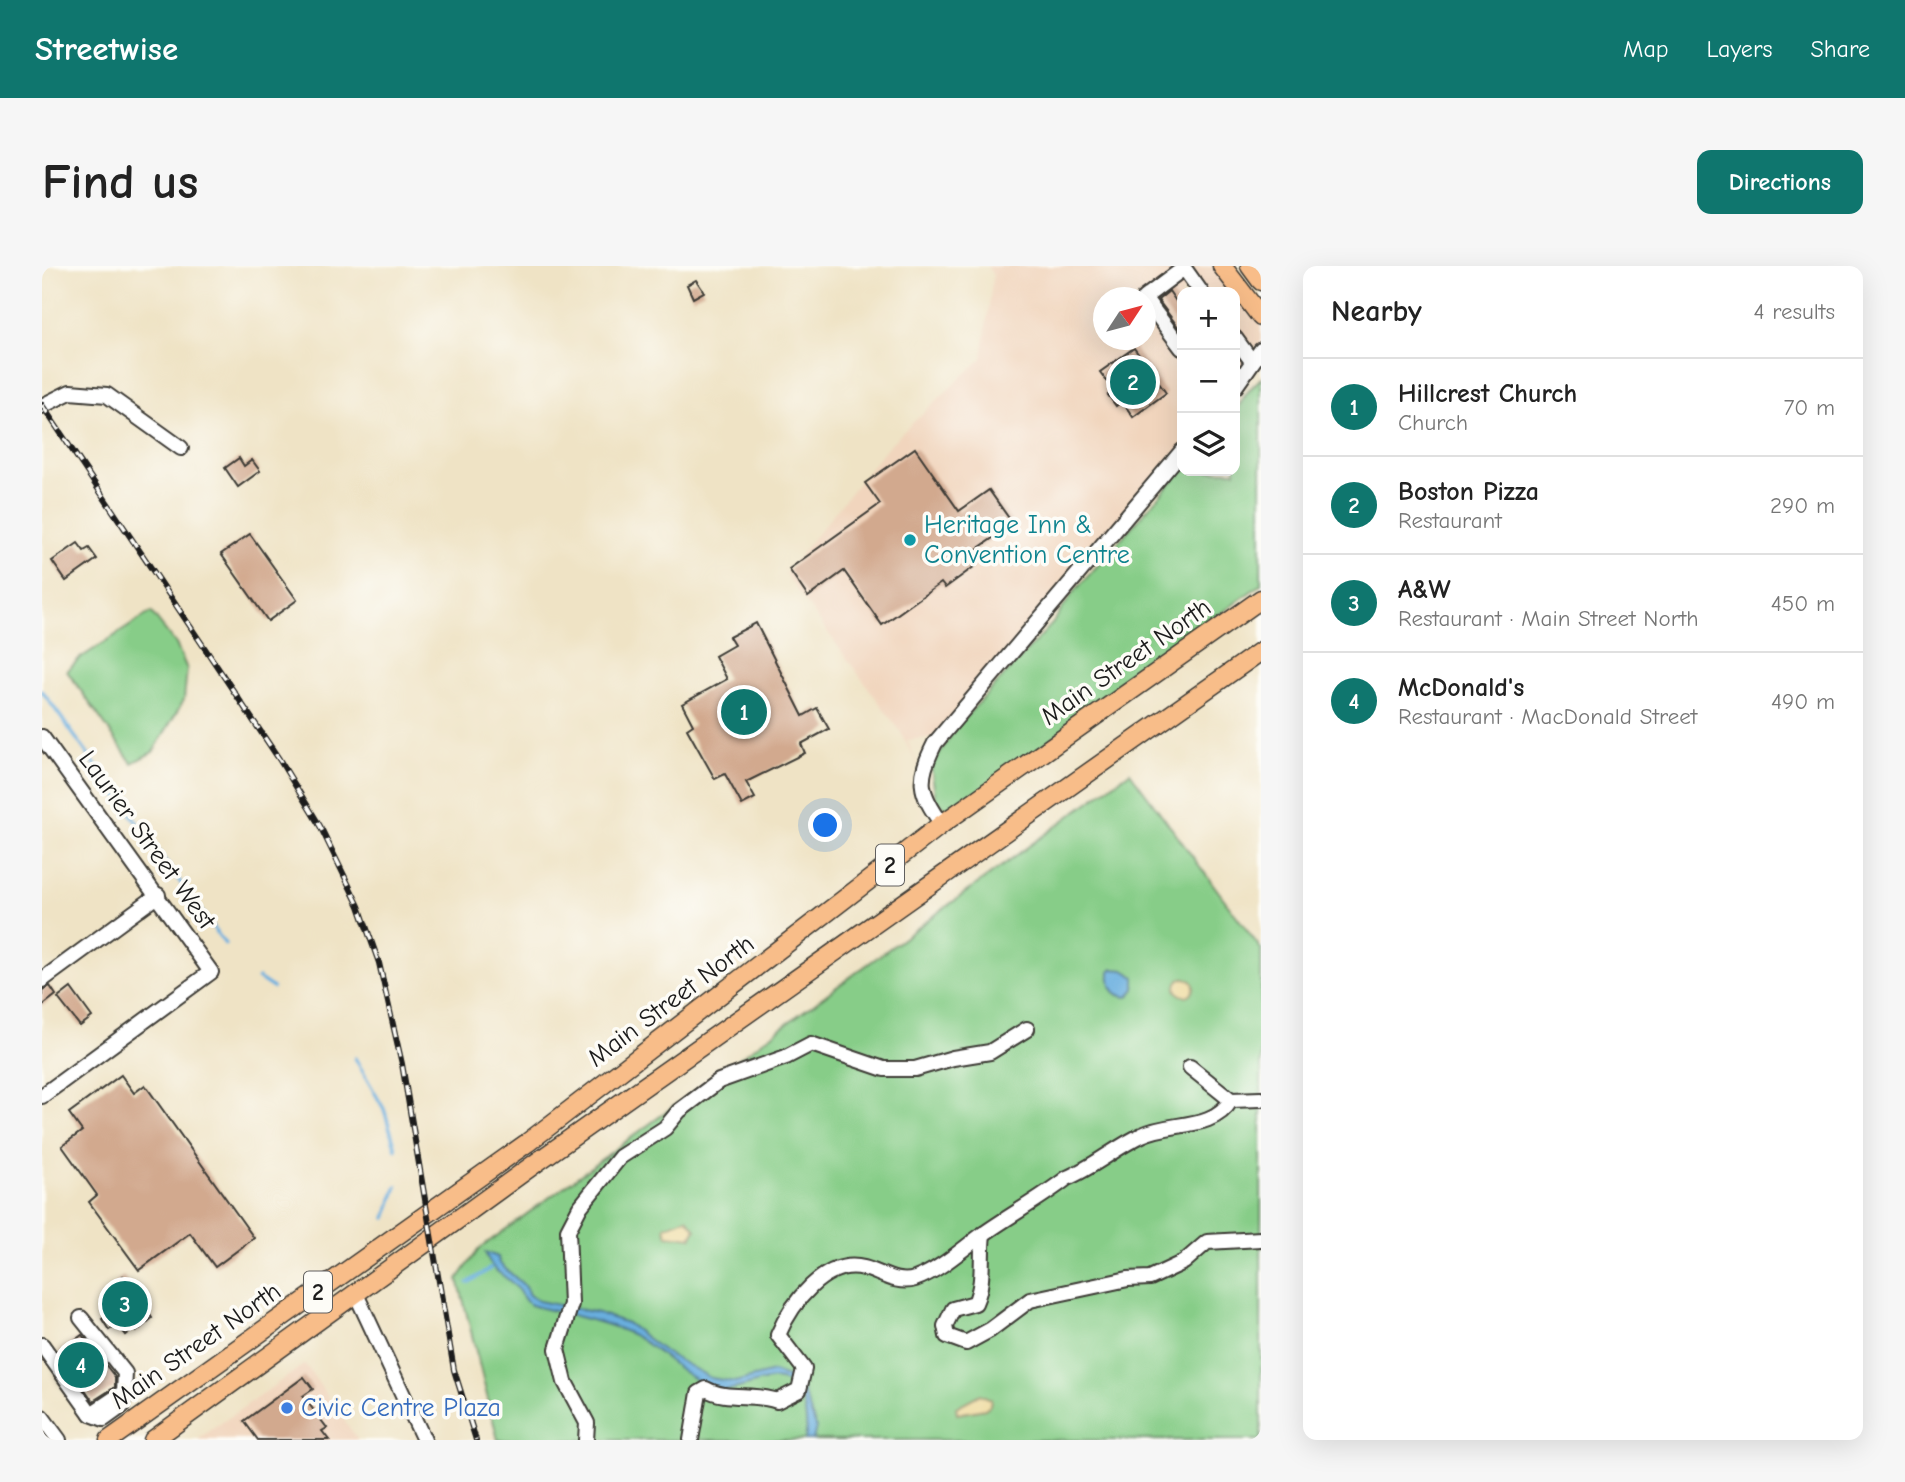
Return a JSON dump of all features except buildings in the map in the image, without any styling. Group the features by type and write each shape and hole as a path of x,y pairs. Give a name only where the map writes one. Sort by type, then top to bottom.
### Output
{"main road":[{"path":"1222,266 1261,317"},
{"path":"1250,266 1261,281"},
{"name":"Main Street North","path":"109,1440 527,1143 943,824 1261,599"},
{"name":"Main Street North","path":"153,1440 540,1160 1261,651"}],"street":[{"path":"1156,290 1184,268 1197,287"},
{"path":"1156,314 1177,341"},
{"path":"1240,342 1256,355 1240,379"},
{"path":"42,406 70,392 107,395 181,448"},
{"path":"943,824 927,803 921,771 934,743 1177,457"},
{"name":"Laurier Street West","path":"42,1096 211,972 158,895 45,746"},
{"path":"42,979 158,895"},
{"path":"586,1440 587,1423 565,1382 557,1349 569,1310 568,1230 580,1207 620,1157 665,1128 679,1111 719,1081 786,1057 811,1044 884,1069 915,1069 953,1058 990,1052 1027,1029"},
{"path":"1190,1067 1231,1100 1261,1099"},
{"path":"691,1440 699,1393 706,1389 721,1396 757,1395 777,1401 799,1390 804,1369 778,1335 811,1287 831,1271 844,1265 901,1280 913,1280 942,1265 1067,1178 1087,1170 1144,1133 1199,1122 1216,1114 1231,1100"},
{"path":"983,1234 980,1262 983,1286 975,1303 953,1309 945,1326 947,1336 966,1343 990,1330 1030,1300 1128,1279 1150,1278 1184,1262 1207,1242 1261,1239"},
{"path":"356,1294 424,1440"},
{"path":"42,1345 91,1414 124,1392 125,1373 81,1318"},
{"path":"42,1417 59,1440"}],"shaded area":[{"path":"987,266 1217,266 1235,287 1177,287 1177,457 939,737 907,740 921,771 900,731 785,574 888,446 982,358 993,275"},
{"path":"1240,293 1261,317 1261,350 1240,380"},
{"name":"Civic Centre Plaza","path":"305,1364 358,1440 197,1440"}],"green space":[{"path":"1261,378 1261,584 961,806 948,809 936,801 931,767 957,726 1052,624 1073,593 1177,476 1240,476 1240,404"},
{"path":"151,612 176,644 187,669 184,700 153,752 132,763 67,671 79,659"},
{"path":"1130,772 1261,949 1261,1440 498,1440 458,1279 479,1249"}],"sand":[{"path":"1185,978 1191,981 1194,987 1191,993 1185,996 1179,993 1176,987 1179,981"},
{"path":"687,1218 696,1229 691,1238 667,1235 665,1227"},
{"path":"980,1394 991,1399 990,1405 985,1409 957,1414 956,1407"}],"water":[{"path":"1113,969 1124,970 1135,977 1135,989 1128,997 1118,995 1111,986 1110,972"},
{"path":"485,1252 498,1257 499,1263 525,1286 529,1295 539,1301 598,1313 627,1323 666,1353 711,1378 735,1382 773,1372 799,1381 816,1427 813,1440 805,1440 804,1407 795,1389 786,1382 766,1380 734,1389 713,1388 622,1330 530,1305 511,1282 495,1269"}],"waterway":[{"path":"42,691 225,944"},
{"path":"258,978 273,988"},
{"path":"355,1058 384,1109 396,1149"},
{"path":"386,1218 397,1186"},
{"path":"468,1283 491,1268"}],"railway":[{"path":"42,405 279,759 320,826 359,906 379,963 402,1064 454,1370 476,1440"}],"place":[{"name":"Boston Pizza","path":"1133,382"},
{"name":"Heritage Inn & Convention Centre","path":"910,540"},
{"name":"Hillcrest Church","path":"744,712"},
{"name":"A&W","path":"125,1304"},
{"name":"McDonald's","path":"81,1365"},
{"name":"Civic Centre Plaza","path":"287,1408"}]}
